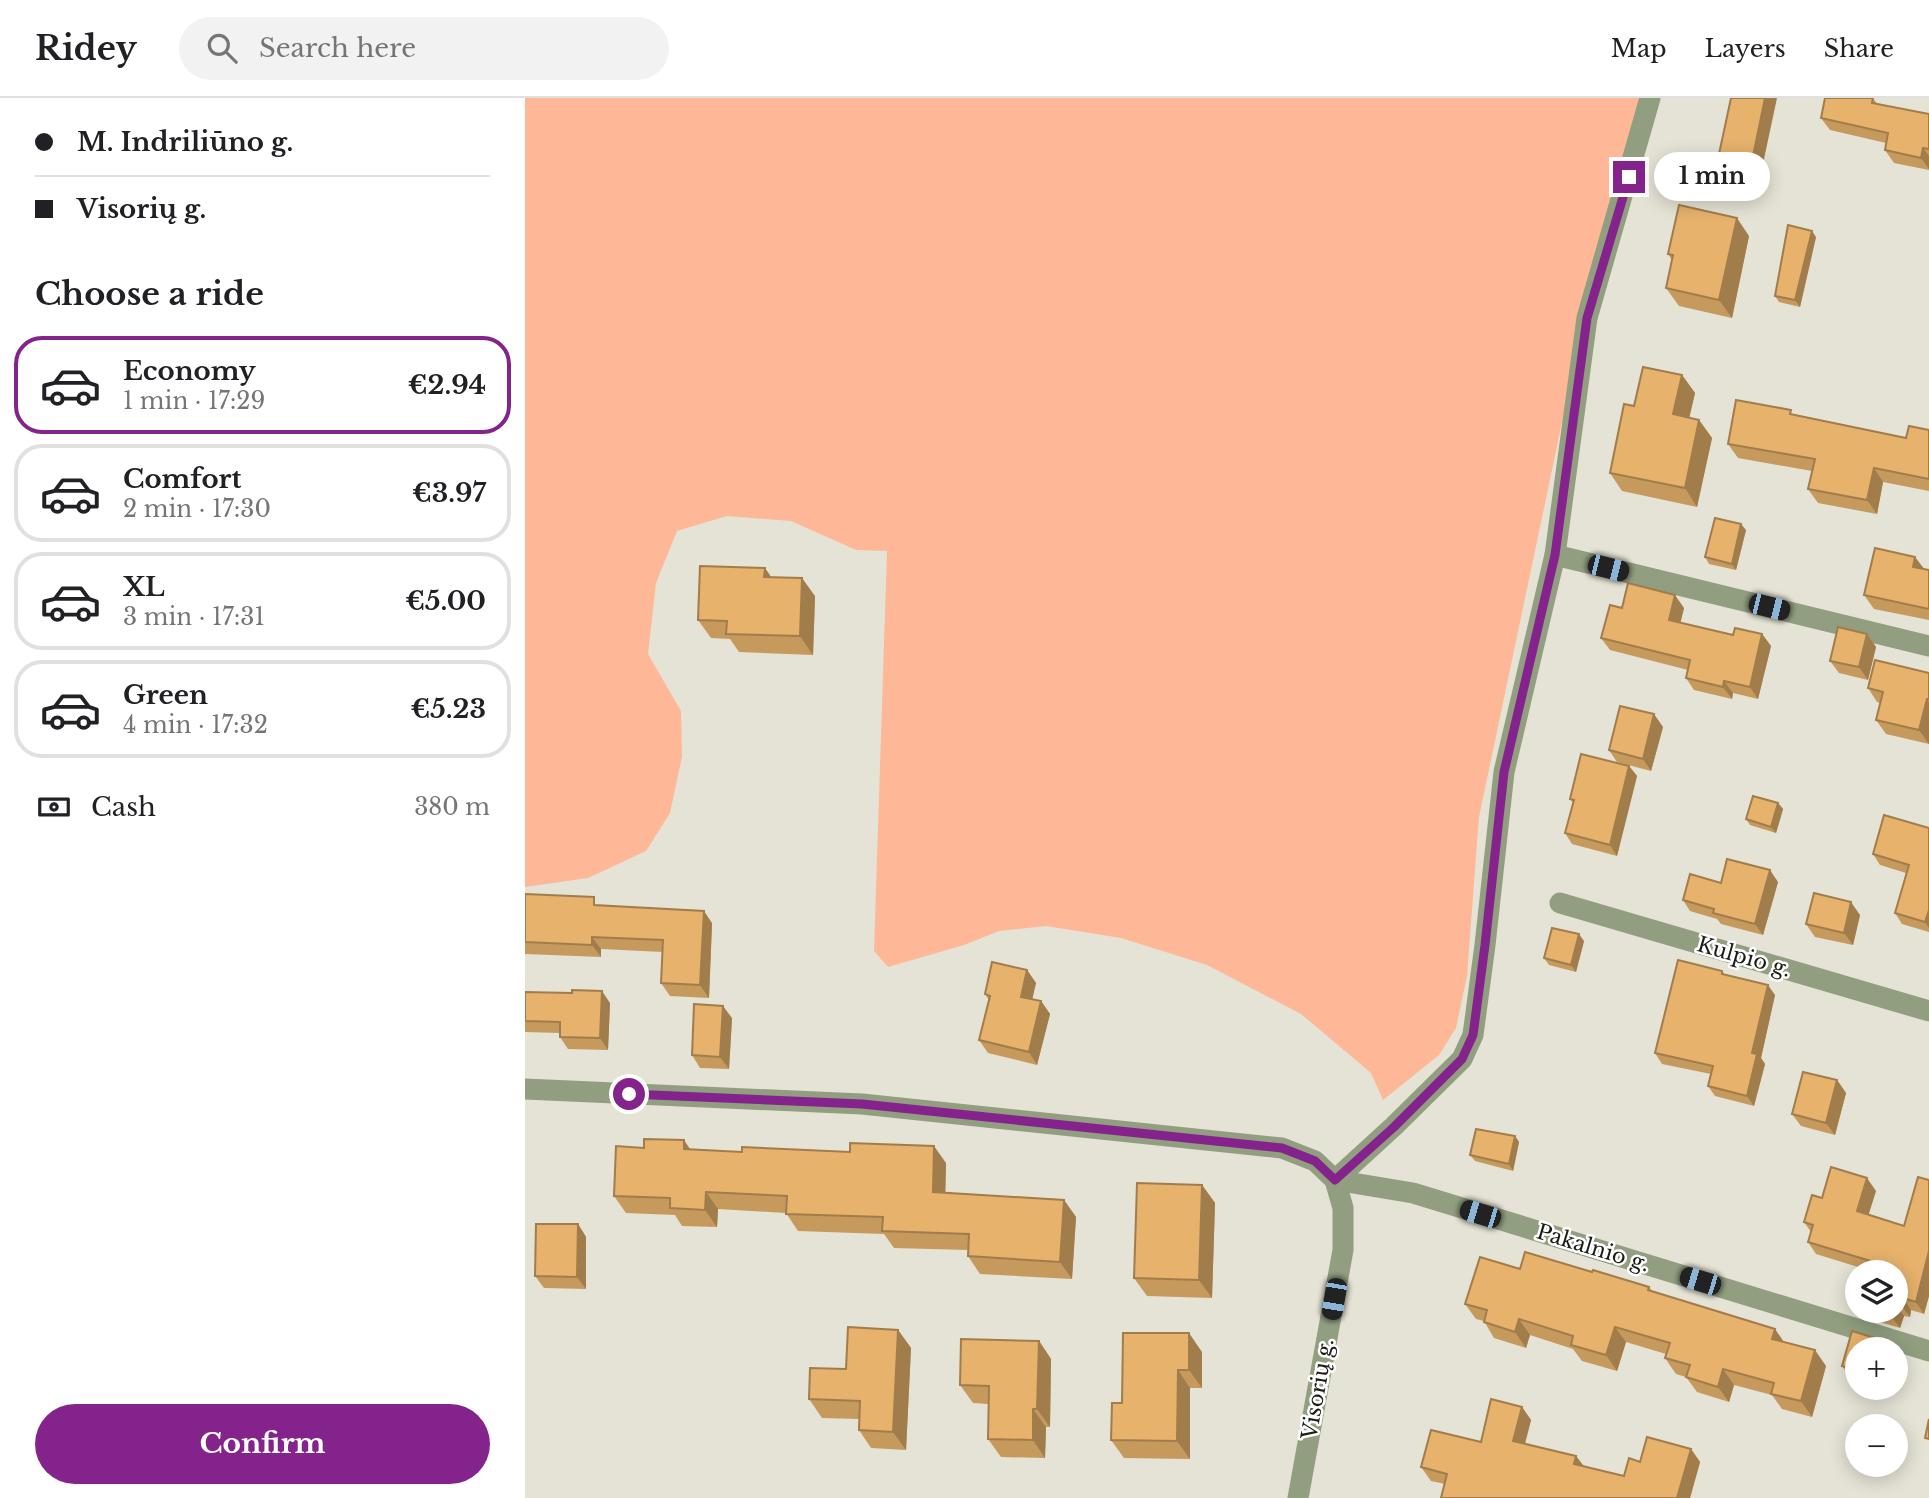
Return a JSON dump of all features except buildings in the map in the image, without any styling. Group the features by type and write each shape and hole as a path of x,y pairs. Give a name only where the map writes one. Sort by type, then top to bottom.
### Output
{"street":[{"path":"525,1089 862,1104 1282,1148 1315,1161 1335,1180 1394,1127 1462,1059 1473,1035 1504,772 1555,555 1587,318 1650,98"},
{"path":"1555,555 1929,646"},
{"name":"Kulpio g.","path":"1559,903 1929,1011"},
{"name":"Pakalnio g.","path":"1335,1180 1412,1193 1929,1350"},
{"name":"Visorių g.","path":"1298,1498 1343,1250 1343,1208 1335,1180"}],"shaded area":[{"path":"525,98 1642,98 1576,356 1479,817 1467,976 1456,1028 1439,1055 1383,1100 1371,1073 1301,1014 1207,965 1121,938 1046,926 999,931 964,945 888,967 874,951 887,551 856,550 791,521 727,516 677,531 656,583 648,654 681,711 682,757 670,813 646,851 588,878 525,887"}],"route":[{"path":"629,1094 862,1104 1282,1148 1315,1161 1335,1180 1394,1127 1462,1059 1473,1035 1504,772 1555,555 1587,318 1629,177"}]}
